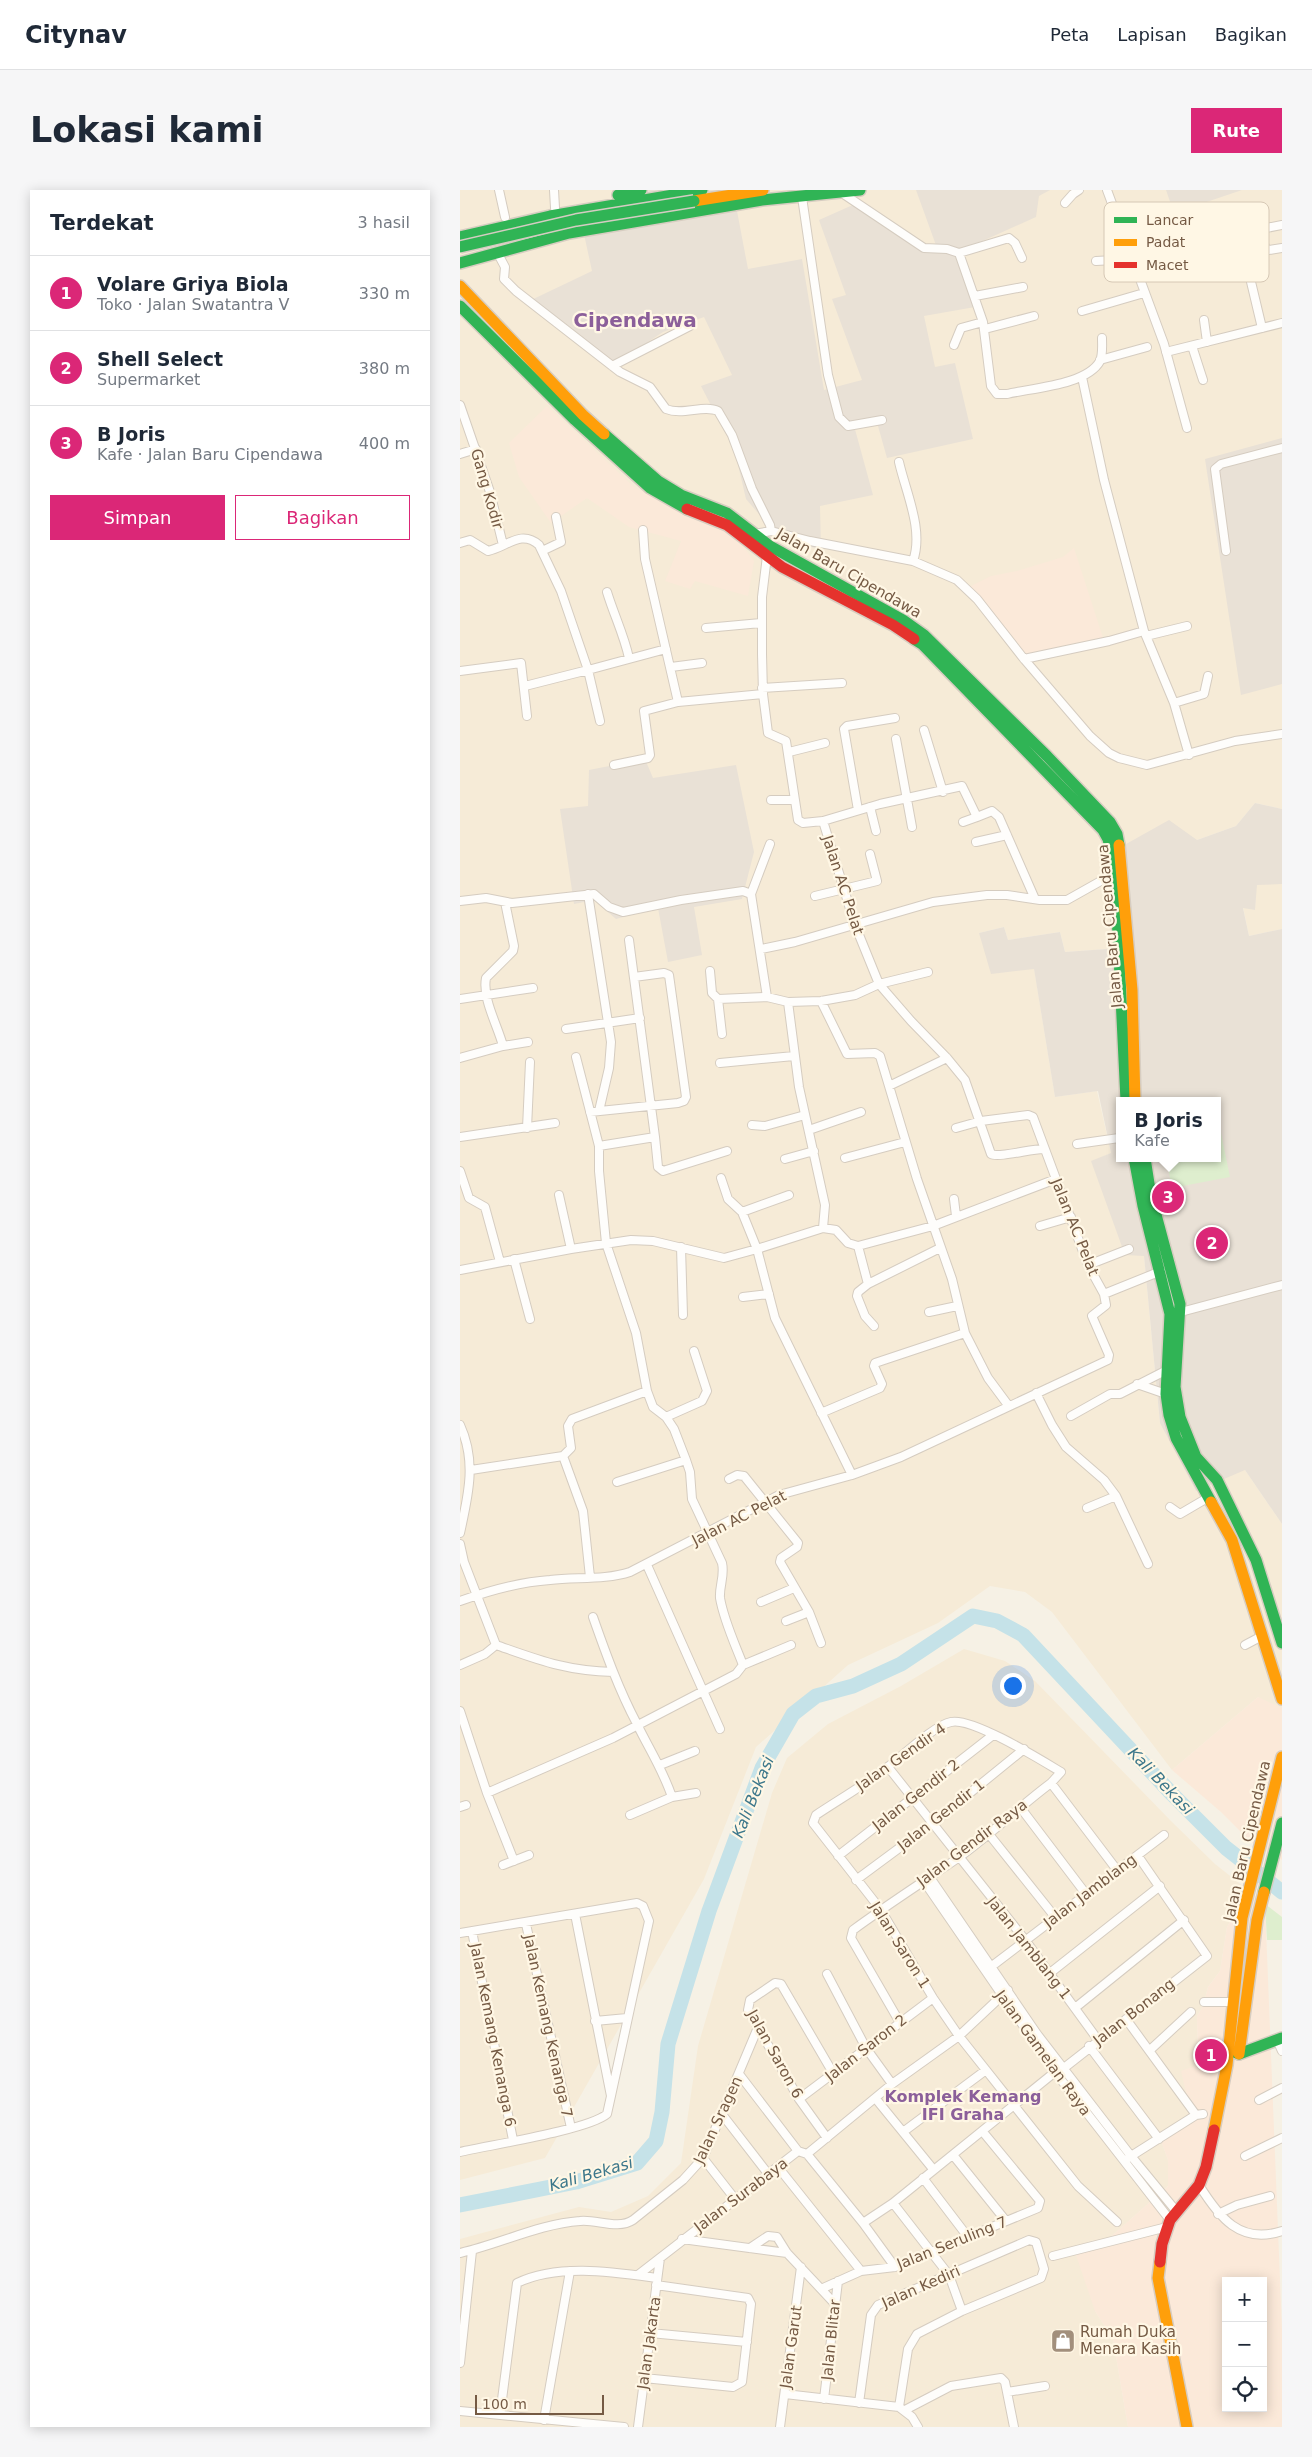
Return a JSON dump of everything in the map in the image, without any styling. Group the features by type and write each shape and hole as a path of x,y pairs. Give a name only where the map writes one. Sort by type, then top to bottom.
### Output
{"main road":[{"path":"460,231 505,217 555,208 618,192 641,190"},
{"path":"460,237 502,225 596,206 696,194 763,190"},
{"path":"460,263 518,246 589,229 762,200 860,190"},
{"path":"460,246 549,224 696,194"},
{"path":"460,246 494,238 518,246"},
{"name":"Jalan Baru Cipendawa","path":"460,286 526,365"},
{"name":"Jalan Baru Cipendawa","path":"460,306 526,365 650,488 674,503 727,525 770,546 903,620 924,635 1043,759 1110,822 1117,834 1132,990 1135,1097"},
{"name":"Jalan Baru Cipendawa","path":"752,537 767,556 782,567 893,625 948,662"},
{"name":"Jalan Baru Cipendawa","path":"1043,759 1103,830 1108,839 1115,873 1126,1097"},
{"path":"1135,1162 1143,1206 1175,1313 1167,1370 1166,1394 1169,1415 1176,1438 1232,1540 1282,1699"},
{"path":"1146,1162 1151,1196 1170,1259 1175,1313 1175,1387 1180,1417 1196,1456 1217,1480 1256,1560 1282,1643"},
{"path":"1254,1611 1270,1605"},
{"name":"Jalan Baru Cipendawa","path":"1199,2185 1206,2166 1227,2065 1227,2050 1234,2002 1242,1918 1282,1757"},
{"name":"Jalan Baru Cipendawa","path":"1239,2054 1257,1920 1282,1823"},
{"path":"1240,1944 1254,1946"},
{"path":"1227,2065 1239,2054 1279,2039"},
{"path":"1227,2050 1239,2054"},
{"path":"1188,2427 1158,2278 1162,2244 1171,2219 1199,2185"}],"street":[{"path":"500,190 505,217"},
{"path":"554,190 555,208"},
{"path":"1065,203 1079,190"},
{"path":"1107,190 1111,202"},
{"path":"842,193 924,248 950,250 958,253 1007,238 1015,243 1022,258"},
{"path":"802,197 828,375 839,417 848,426 882,420"},
{"path":"1269,227 1282,224"},
{"path":"1269,250 1282,248"},
{"path":"497,252 505,268 504,279 516,291 612,366 655,391 664,406 671,411 696,411 713,408 721,413 732,435 752,489 770,525 771,531"},
{"path":"958,253 984,325 991,386 997,394 1007,394 1082,377 1094,368 1100,360 1102,338"},
{"path":"1096,261 1104,261"},
{"path":"1140,282 1166,352 1187,428"},
{"path":"1251,282 1262,328"},
{"path":"975,296 1023,287"},
{"path":"1082,311 1144,293"},
{"path":"954,345 961,328 1034,316"},
{"path":"1204,320 1207,342"},
{"path":"1166,352 1282,323"},
{"path":"612,366 690,326"},
{"path":"1192,346 1204,380"},
{"path":"1100,360 1146,347"},
{"path":"1082,377 1104,480 1145,634 1174,704 1189,755"},
{"name":"Gang Kodir","path":"460,405 476,449 503,545"},
{"path":"1226,551 1215,469 1220,464 1282,448"},
{"path":"460,454 476,449"},
{"path":"899,462 916,528 918,549 913,561"},
{"path":"542,551 560,542 556,517"},
{"path":"643,530 645,559 678,702"},
{"path":"752,537 771,531 810,541 913,561 950,576 965,587 1090,736 1109,753 1119,758 1147,765 1235,741 1282,734"},
{"path":"460,542 470,540 488,551 523,537 534,540 542,551 566,604 588,670 600,721"},
{"path":"767,556 762,622 763,691 768,734 784,740 789,752 825,743"},
{"path":"608,592 616,621 624,635 629,658"},
{"path":"706,628 762,622"},
{"path":"1024,659 1187,626"},
{"path":"525,686 666,649"},
{"path":"460,671 518,662 523,667 527,716"},
{"path":"671,667 702,663"},
{"path":"1174,704 1202,695 1205,692 1208,676"},
{"path":"614,765 650,756 644,711 678,702 842,683"},
{"path":"858,810 844,729 847,726 896,718"},
{"path":"924,730 943,792"},
{"path":"896,739 912,826"},
{"name":"Jalan AC Pelat","path":"460,1601 526,1583 623,1574 647,1565 764,1503 795,1489 852,1475 918,1450 1008,1405 1108,1360 1108,1355 1092,1316 1106,1305 1104,1294 1088,1265 1071,1217 1043,1149 992,1155 981,1121 964,1080 947,1058 879,984 855,926 823,821 800,822 794,800 789,752"},
{"path":"823,821 870,807 943,792 958,785 962,786 977,816"},
{"path":"771,800 794,800"},
{"path":"870,807 876,831"},
{"path":"963,822 992,811 996,813 1035,899"},
{"path":"976,842 1007,835"},
{"path":"766,997 761,949 751,894 770,844"},
{"path":"815,896 843,891 877,881 870,854"},
{"path":"761,949 855,926 933,902 1006,895 1035,899 1067,900 1115,873"},
{"path":"460,901 486,898 504,902 596,894 609,907 623,912 681,900 743,891 751,894"},
{"path":"588,894 611,1055 595,1111"},
{"path":"503,1046 487,995 486,978 510,955 514,946 504,902"},
{"path":"629,940 652,1105 658,1167 663,1171 727,1152"},
{"path":"710,971 712,993 718,999 722,1034"},
{"path":"718,999 766,997 788,1002 821,1001 864,993 879,984 928,972"},
{"path":"595,1111 678,1103 684,1101 686,1097 669,975 666,973 634,977"},
{"path":"460,999 533,988"},
{"path":"821,1001 847,1054 877,1054 889,1086 905,1142 940,1248 952,1279 965,1333 988,1378 1008,1405"},
{"path":"788,1002 794,1056 825,1205 822,1228"},
{"path":"566,1029 640,1018"},
{"path":"460,1058 503,1046 528,1042"},
{"path":"720,1063 794,1056"},
{"path":"576,1057 595,1111 606,1243 636,1333 647,1390 653,1407 666,1416 674,1429 690,1472 692,1499 724,1570 720,1588 722,1605 743,1666"},
{"path":"889,1086 947,1058"},
{"path":"527,1128 530,1062"},
{"path":"808,1130 861,1112"},
{"path":"752,1125 765,1126 805,1115"},
{"path":"956,1128 981,1121 1030,1115 1043,1149"},
{"path":"460,1137 555,1123"},
{"path":"599,1146 654,1138"},
{"path":"1077,1144 1116,1138"},
{"path":"845,1158 905,1142"},
{"path":"785,1160 814,1151"},
{"path":"460,1171 469,1198 485,1207 500,1262"},
{"path":"721,1178 728,1199 742,1212 757,1250 775,1318 852,1475"},
{"path":"460,1270 606,1243 642,1240 681,1247 724,1258 757,1250 822,1228 836,1230 850,1244 858,1246 933,1226 1056,1180"},
{"path":"559,1195 571,1249"},
{"path":"742,1212 789,1195"},
{"path":"954,1199 956,1216"},
{"path":"1040,1226 1071,1217"},
{"path":"858,1246 868,1284"},
{"path":"681,1247 683,1315"},
{"path":"874,1326 865,1316 857,1301 858,1292 868,1284 940,1248"},
{"path":"1088,1265 1129,1249"},
{"path":"514,1259 530,1319"},
{"path":"1104,1294 1161,1271"},
{"path":"1175,1313 1282,1286"},
{"path":"743,1296 769,1294"},
{"path":"929,1312 957,1306"},
{"path":"821,1413 880,1388 882,1384 874,1366 875,1363 965,1333"},
{"path":"666,1416 702,1401 706,1396 707,1391 694,1351"},
{"path":"1071,1416 1110,1394 1120,1394 1167,1370"},
{"path":"1138,1384 1166,1394"},
{"path":"471,1470 563,1456 571,1448 568,1426 572,1418 647,1390"},
{"path":"1036,1393 1052,1425 1066,1447 1104,1480 1116,1496 1148,1564"},
{"path":"460,1425 468,1446 471,1470 460,1533"},
{"path":"563,1456 583,1511 590,1577"},
{"path":"618,1482 686,1460"},
{"path":"730,1479 736,1475 744,1476 798,1543 797,1547 781,1560 783,1568 808,1612 821,1643"},
{"path":"1086,1508 1116,1496"},
{"path":"1170,1507 1180,1514 1209,1497"},
{"path":"460,1544 496,1644 561,1668 585,1672 613,1672"},
{"path":"647,1565 720,1729"},
{"path":"761,1602 794,1588"},
{"path":"786,1621 808,1612"},
{"path":"594,1617 613,1672 637,1725 660,1765 672,1796"},
{"path":"1245,1646 1262,1636"},
{"path":"460,1665 485,1654 496,1644"},
{"path":"487,1793 596,1746 736,1674 743,1666 792,1645"},
{"path":"460,1711 462,1724 487,1793 514,1860"},
{"name":"Jalan Gendir 4","path":"838,1856 813,1823 813,1818 888,1767 923,1739 951,1722 963,1722 993,1735 1024,1750 1061,1772"},
{"name":"Jalan Gendir 2","path":"838,1856 993,1735"},
{"name":"Jalan Gendir 1","path":"856,1880 933,1823 1024,1750"},
{"path":"660,1765 695,1751"},
{"name":"Jalan Jamblang 1","path":"888,1767 1026,1941 1098,2040"},
{"name":"Jalan Gendir Raya","path":"899,2021 851,1938 853,1930 958,1857 1051,1783 1061,1772"},
{"path":"1051,1783 1117,1870"},
{"path":"630,1815 672,1796 696,1793"},
{"path":"1020,1807 1086,1894"},
{"path":"988,1833 1054,1917"},
{"name":"Jalan Jamblang","path":"993,1972 1054,1917 1164,1835"},
{"path":"503,1865 529,1855"},
{"name":"Jalan Saron 1","path":"838,1856 881,1910 932,1998 959,2036 1078,2186 1117,2222"},
{"path":"1075,2008 1184,1920 1138,1856"},
{"name":"Jalan Gamelan Raya","path":"926,1878 993,1972 1055,2072 1127,2158"},
{"path":"1050,1973 1160,1886"},
{"path":"460,1933 526,1924 637,1903 643,1906 647,1912 648,1921 608,2114 571,2128 460,2152"},
{"path":"575,1914 611,2096"},
{"name":"Jalan Bonang","path":"863,2223 893,2203 1055,2072 1064,2068 1089,2046 1207,1956 1206,1950 1184,1920"},
{"name":"Jalan Kemang Kenanga 7","path":"526,1924 571,2128"},
{"name":"Jalan Kemang Kenanga 6","path":"472,1931 513,2140"},
{"path":"827,1974 866,2048 892,2084"},
{"name":"Jalan Saron 6","path":"827,2138 799,2098 748,2010 750,2000 775,1983 781,1984 833,2073"},
{"name":"Jalan Gamelan Raya","path":"1004,1992 1064,2068 1171,2219"},
{"name":"Jalan Surabaya","path":"638,2276 682,2239 769,2175 798,2151 807,2154 892,2084 959,2036 1004,1992"},
{"name":"Jalan Saron 2","path":"799,2098 932,1998"},
{"path":"1204,2002 1234,2002"},
{"path":"1150,2050 1191,2012"},
{"path":"595,2021 627,2018"},
{"path":"1126,2018 1200,2115 1127,2158"},
{"name":"Jalan Sragen","path":"460,2254 508,2238 571,2222 591,2221 624,2224 629,2222 683,2180 703,2158 759,2026"},
{"path":"1279,2039 1282,2051"},
{"path":"1089,2046 1159,2139"},
{"path":"903,2132 986,2070"},
{"path":"739,2074 798,2151"},
{"path":"1259,2100 1282,2088"},
{"path":"876,2099 933,2169"},
{"path":"721,2113 769,2175"},
{"name":"Jalan Seruling 7","path":"821,2289 861,2271 895,2267 1038,2208 1040,2201 983,2132"},
{"path":"1245,2156 1282,2138"},
{"path":"807,2154 863,2223 895,2267"},
{"path":"953,2155 1006,2222"},
{"path":"703,2158 735,2199"},
{"path":"778,2167 861,2271"},
{"path":"923,2178 968,2237"},
{"path":"1199,2185 1218,2214 1241,2231 1263,2236 1282,2231"},
{"path":"1218,2214 1238,2205 1270,2196"},
{"path":"893,2203 949,2275 962,2311 914,2336 908,2349 902,2409 918,2427"},
{"path":"1053,2256 1171,2219"},
{"path":"750,2248 764,2239 773,2236 777,2237 787,2253 835,2304"},
{"path":"682,2239 787,2253"},
{"name":"Jalan Kediri","path":"859,2403 873,2310 884,2302 1029,2240 1033,2240 1038,2245 1044,2273 1038,2281 962,2311"},
{"path":"460,2363 472,2251"},
{"name":"Jalan Jakarta","path":"638,2427 660,2258"},
{"name":"Jalan Garut","path":"780,2427 801,2267"},
{"path":"544,2420 570,2271"},
{"path":"500,2415 515,2285 536,2276 570,2271 638,2276 657,2282 746,2296 751,2304 742,2382 738,2386 644,2378"},
{"name":"Jalan Blitar","path":"824,2399 838,2280"},
{"path":"650,2333 747,2342"},
{"path":"785,2394 902,2409 951,2386 997,2377 1004,2379 1014,2427"},
{"path":"1007,2392 1045,2386"},
{"path":"460,2411 624,2427"}],"shaded area":[{"path":"460,190 1282,190 1282,809 1255,803 1236,826 1197,840 1120,948 1065,952 1060,932 1008,940 1004,927 979,933 1034,968 1055,1097 1097,1091 1111,1153 1092,1162 1144,1256 1160,1423 1245,1470 1282,1524 1282,1713 1258,1697 1172,1770 1052,1612 1025,1592 990,1586 938,1623 848,1665 756,1747 704,1879 545,2158 460,2180"},
{"path":"627,190 733,190 748,269 802,259 824,390 862,380 832,299 846,295 819,220 855,204 920,249 937,248 916,190 1050,190 1039,196 1036,217 956,253 975,307 924,316 935,367 955,363 973,439 887,458 876,419 853,422 873,495 820,506 821,549 783,542 746,499 735,452 701,386 732,375 704,317 663,332 609,368 525,303 592,271 582,225 630,217"},
{"path":"1166,190 1242,190 1207,202 1170,202"},
{"path":"547,406 635,488 737,538 754,561 748,596 695,581 690,589 665,581 681,541 629,527 587,498 551,523 519,477 509,443"},
{"path":"1282,438 1282,684 1241,695 1205,459"},
{"path":"1074,548 1104,641 1021,658 967,588 991,576 1017,571 1063,557"},
{"path":"645,759 653,778 736,765 754,852 742,899 694,907 702,955 668,962 658,908 616,919 594,900 574,904 560,809 588,806 589,770"},
{"path":"1255,803 1282,809 1282,884 1257,885 1255,910 1243,908 1249,936 1282,929 1282,1524 1245,1470 1196,1491 1160,1423 1144,1256 1125,1255 1091,1161 1111,1153 1098,1091 1055,1097 1034,969 991,974 979,933 1004,927 1008,940 1060,932 1065,952 1120,948 1110,853 1169,820 1197,840 1236,826"},
{"path":"1256,884 1282,884 1282,929 1249,936 1243,907 1255,910"},
{"path":"964,1649 1005,1661 1035,1681 1171,1821 1215,1864 1248,1890 1227,1927 1220,1971 1208,1987 1203,2006 1197,2016 1198,2065 1191,2114 1160,2138 1168,2160 1168,2186 1106,2241 1095,2311 1113,2339 1128,2427 460,2427 460,2239 579,2207 611,2212 648,2196 681,2163 698,2046 772,1793 787,1758 828,1724 901,1686"},
{"path":"1258,1697 1282,1708 1282,1860 1251,1842 1221,1812 1172,1770"},
{"path":"1248,1890 1265,1904 1282,2330 1282,2427 1128,2427 1113,2339 1095,2311 1075,2252 1106,2241 1168,2186 1168,2160 1160,2138 1191,2114 1181,2071 1198,2065 1197,2016 1203,2006 1208,1987 1220,1971 1227,1927"}],"green space":[{"path":"1221,1133 1230,1177 1172,1188 1167,1162 1221,1162"},
{"path":"1265,1904 1282,1917 1282,1940 1267,1940"}],"waterway":[{"name":"Kali Bekasi","path":"460,2205 576,2182 637,2163 656,2141 662,2112 668,2044 709,1911 762,1768 793,1714 816,1696 853,1686 901,1664 973,1616 997,1621 1023,1635 1172,1794 1226,1848 1282,1892"}],"traffic: fast":[{"path":"618,195 641,190"},
{"path":"460,237 550,216 702,190"},
{"path":"460,263 569,233 762,200 860,190"},
{"path":"460,247 576,220 694,201"},
{"path":"460,306 575,420 650,488 687,509"},
{"path":"604,434 658,481 681,495 727,513 770,546 903,620 924,635 1047,756 1110,822 1117,834 1119,845"},
{"path":"914,639 922,644 1103,830 1108,839 1115,873 1126,1097"},
{"path":"1135,1162 1143,1206 1170,1314 1166,1394 1169,1415 1176,1438 1211,1502"},
{"path":"1146,1162 1151,1196 1180,1304 1175,1387 1180,1417 1196,1457 1217,1480 1256,1560 1282,1643"},
{"path":"1264,1892 1282,1823"},
{"path":"1234,2052 1239,2054 1282,2038"}],"traffic: slow":[{"path":"694,201 763,190"},
{"path":"460,286 583,415 604,434"},
{"path":"1119,845 1132,990 1135,1097"},
{"path":"1211,1502 1232,1540 1282,1699"},
{"path":"1214,2130 1227,2065 1242,1918 1282,1757"},
{"path":"1239,2054 1257,1920 1264,1892"},
{"path":"1160,2262 1158,2278 1187,2427"}],"traffic: jam":[{"path":"687,509 727,525 782,567 893,625 914,639"},
{"path":"1160,2262 1162,2244 1170,2220 1199,2185 1206,2167 1214,2130"}],"place":[{"name":"B Joris","path":"1168,1197"},
{"name":"Shell Select","path":"1212,1243"},
{"name":"Volare Griya Biola","path":"1211,2055"},
{"name":"Rumah Duka Menara Kasih","path":"1063,2341"}],"district":[{"name":"Cipendawa","path":"635,320"},
{"name":"Komplek Kemang IFI Graha","path":"963,2105"}]}
